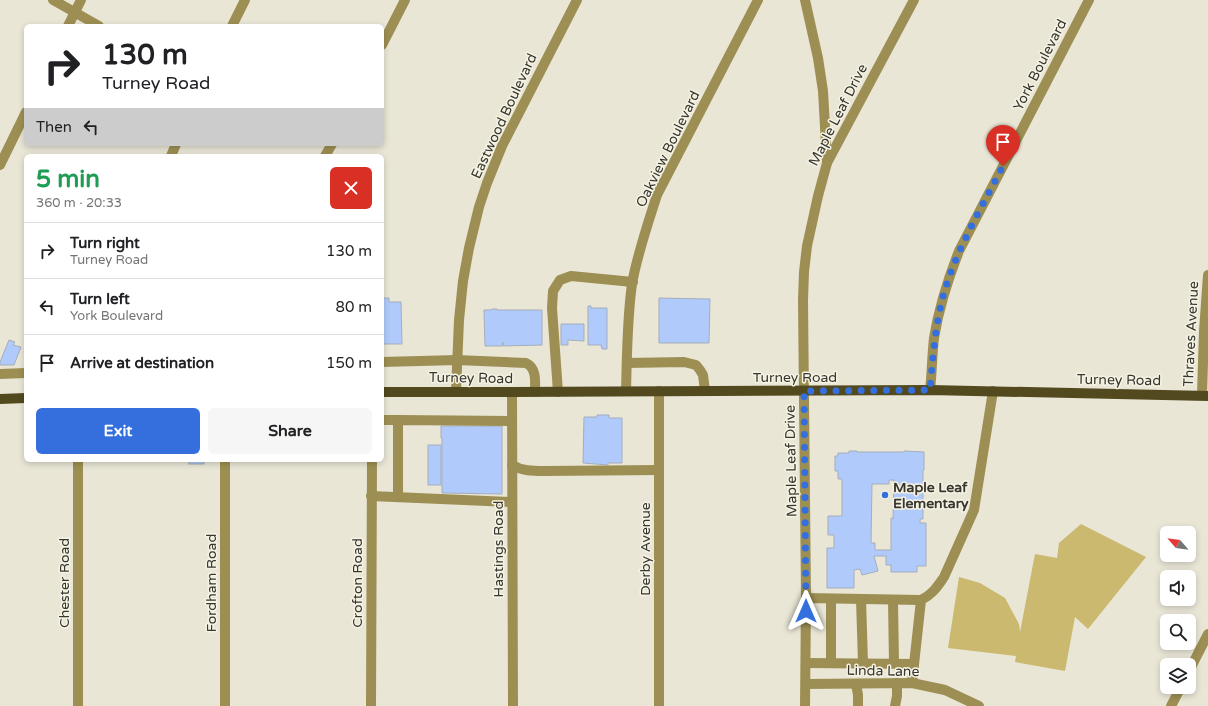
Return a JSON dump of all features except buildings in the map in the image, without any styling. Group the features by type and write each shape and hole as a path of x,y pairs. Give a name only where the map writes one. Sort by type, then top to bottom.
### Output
{"main road":[{"name":"Turney Road","path":"384,392 930,390 1205,396"},
{"path":"0,398 24,398"}],"street":[{"path":"53,0 96,24"},
{"path":"69,24 81,0"},
{"path":"233,24 245,0"},
{"path":"384,41 405,0"},
{"name":"Eastwood Boulevard","path":"456,391 459,320 463,281 474,226 487,183 502,146 577,0"},
{"name":"Oakview Boulevard","path":"626,391 632,282 644,237 658,195 758,0"},
{"path":"805,0 818,58 823,91 827,163"},
{"name":"Maple Leaf Drive","path":"805,706 806,598 804,272 813,218 827,163 914,0"},
{"name":"York Boulevard","path":"930,390 937,320 944,292 954,263 967,235 1089,0"},
{"path":"0,165 24,116"},
{"name":"Thraves Avenue","path":"1205,396 1204,331 1208,275"},
{"path":"558,392 552,308 553,291 560,280 571,276 632,282"},
{"path":"384,362 457,360 526,363 531,366 535,376 535,392"},
{"path":"627,363 684,362 696,365 703,375 705,391"},
{"path":"0,374 24,373"},
{"name":"Derby Avenue","path":"659,706 660,391"},
{"path":"806,598 921,600 929,596 944,577 974,510 993,391"},
{"name":"Hastings Road","path":"512,392 513,706"},
{"path":"384,420 512,421"},
{"path":"398,420 398,497"},
{"name":"Chester Road","path":"78,462 78,706"},
{"name":"Fordham Road","path":"225,462 225,706"},
{"name":"Crofton Road","path":"371,706 372,462"},
{"path":"512,465 524,470 544,471 659,470"},
{"path":"372,496 512,502"},
{"path":"831,599 831,663"},
{"path":"861,599 863,663"},
{"path":"892,600 894,663"},
{"path":"912,683 921,600"},
{"path":"1196,658 1208,634"},
{"path":"806,663 914,664"},
{"name":"Linda Lane","path":"806,684 912,683 946,690 979,706"},
{"path":"856,684 858,706"},
{"path":"894,706 897,696 897,684"},
{"path":"1171,706 1177,694"}],"shaded area":[{"path":"1081,524 1146,557 1088,629 1075,617 1065,671 1015,662 1016,656 948,648 959,577 980,583 1005,598 1019,624 1020,632 1035,554 1057,558 1059,543"}],"place":[{"name":"Maple Leaf Elementary","path":"885,495"}],"route":[{"path":"806,611 804,391 930,390 934,339 944,292 959,251 1003,166"}]}
